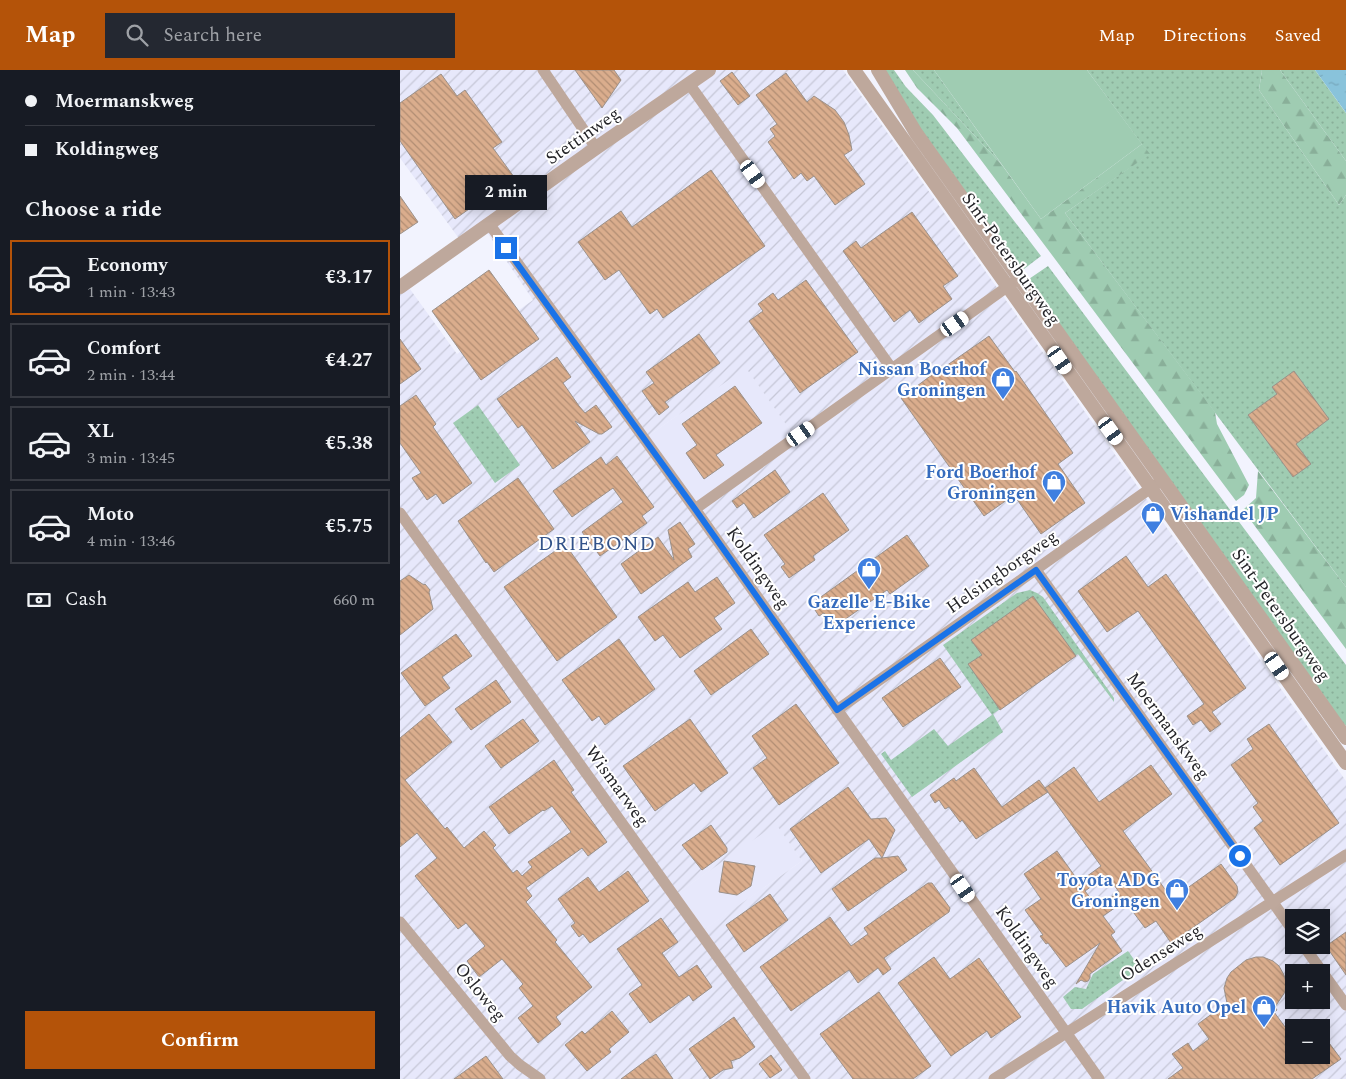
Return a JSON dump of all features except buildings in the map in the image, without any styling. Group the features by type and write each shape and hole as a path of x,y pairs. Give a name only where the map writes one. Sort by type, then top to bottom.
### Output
{"street":[{"path":"543,70 596,148"},
{"name":"Stettinweg","path":"400,288 709,70"},
{"name":"Sint-Petersburgweg","path":"854,70 1008,287 1346,738"},
{"name":"Sint-Petersburgweg","path":"878,70 916,133 1020,278 1346,763"},
{"path":"690,85 892,369"},
{"name":"Koldingweg","path":"490,225 695,509 1099,1079"},
{"path":"695,509 1020,278"},
{"name":"Helsingborgweg","path":"837,710 1157,484"},
{"name":"Wismarweg","path":"400,513 805,1079"},
{"name":"Moermanskweg","path":"1036,570 1285,920"},
{"name":"Odenseweg","path":"994,1079 1346,855"},
{"name":"Osloweg","path":"400,922 510,1056 540,1079"},
{"path":"1309,954 1346,1005"}],"shaded area":[{"path":"400,70 843,70 1346,781 1346,1079 400,1079 400,290 407,285 457,354 533,300 484,228 463,244 400,158","holes":["746,368 795,437 697,504 648,436","776,824 802,861 702,931 675,895"]},
{"path":"746,367 795,437 697,505 648,436"},
{"path":"776,823 802,861 701,932 675,895"}],"green space":[{"path":"882,70 894,70 906,87 933,115 1041,256 1020,272 920,131"},
{"path":"905,70 913,70 1002,165 1041,219 1142,144 1150,154 1065,213 1215,412 1217,424 1249,485 1244,495 1236,501 957,128 917,88"},
{"path":"913,70 934,70 1002,165"},
{"path":"934,70 1087,70 1142,144 1041,219"},
{"path":"1087,70 1262,70 1259,90 1339,205 1346,195 1346,587 1065,213 1149,154"},
{"path":"1262,70 1280,70 1346,161 1346,195 1339,205 1259,90"},
{"path":"1280,70 1315,70 1346,113 1346,161"},
{"path":"1048,266 1346,665 1346,726 1338,718 1026,281"},
{"path":"478,405 520,465 495,483 453,423"},
{"path":"1258,471 1346,587 1346,649 1243,510 1256,498"},
{"path":"1030,590 1043,597 1114,698 1114,702 1078,654 993,714 1003,732 912,797 881,754 885,751 891,760 934,729 948,746 992,715 943,645 1017,593"},
{"path":"1128,951 1140,968 1082,1009 1071,1009 1063,997 1075,987 1086,989 1093,974"}],"water":[{"path":"1315,70 1346,70 1346,113 1344,110"}],"place":[{"name":"Nissan Boerhof Groningen","path":"1003,400"},
{"name":"Ford Boerhof Groningen","path":"1054,503"},
{"name":"Vishandel JP","path":"1153,535"},
{"name":"Gazelle E-Bike Experience","path":"869,590"},
{"name":"Toyota ADG Groningen","path":"1177,911"},
{"name":"Havik Auto Opel","path":"1264,1028"}],"district":[{"name":"DRIEBOND","path":"597,544"}],"route":[{"path":"506,248 695,509 837,710 1036,570 1240,856"}]}
